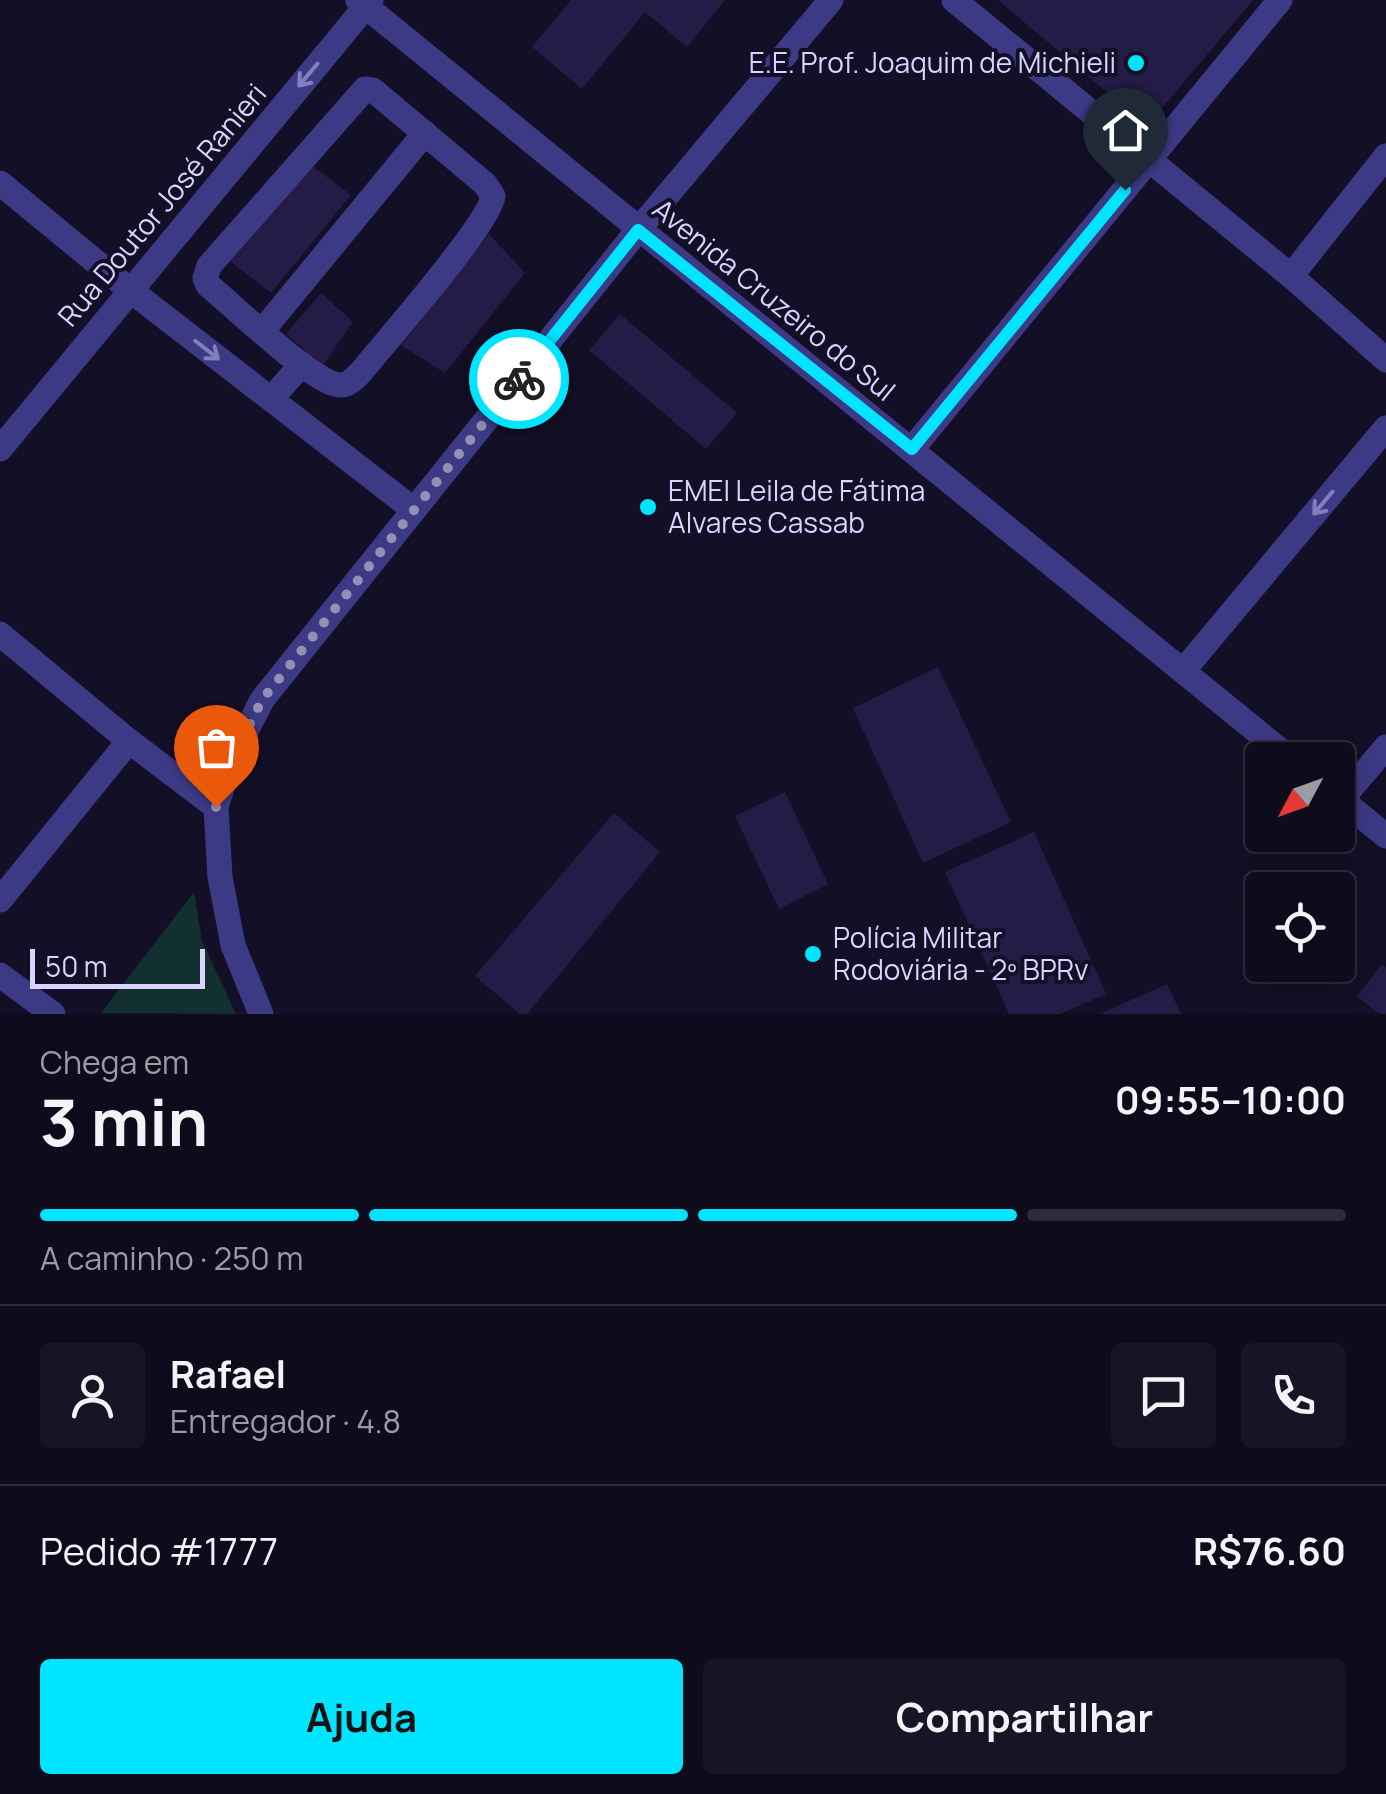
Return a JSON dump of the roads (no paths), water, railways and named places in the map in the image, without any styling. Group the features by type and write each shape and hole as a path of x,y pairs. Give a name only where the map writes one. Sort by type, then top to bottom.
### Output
{"street":[{"path":"262,1014 233,945 220,877 216,807 231,761 262,700 638,230 831,0"},
{"path":"954,0 1290,276 1386,360"},
{"path":"912,449 1280,0"},
{"name":"Avenida Cruzeiro do Sul","path":"365,2 638,230 1270,742"},
{"name":"Rua Doutor José Ranieri","path":"0,450 365,2"},
{"path":"373,90 485,184 493,196 492,207 349,384 336,385 302,364 263,330 208,286 205,278 210,266 359,92 373,90"},
{"path":"263,330 424,133"},
{"path":"1290,276 1386,156"},
{"path":"0,183 130,290 414,510"},
{"path":"271,399 302,364"},
{"path":"1183,671 1386,428"},
{"path":"0,634 216,807"},
{"path":"0,900 129,741"},
{"path":"1355,781 1386,747"},
{"path":"1355,812 1386,836"},
{"path":"0,975 53,1014"}],"place":[{"name":"E.E. Prof. Joaquim de Michieli","path":"1136,63"},
{"name":"EMEI Leila de Fátima Alvares Cassab","path":"648,507"},
{"name":"Polícia Militar Rodoviária - 2º BPRv","path":"813,954"}]}
